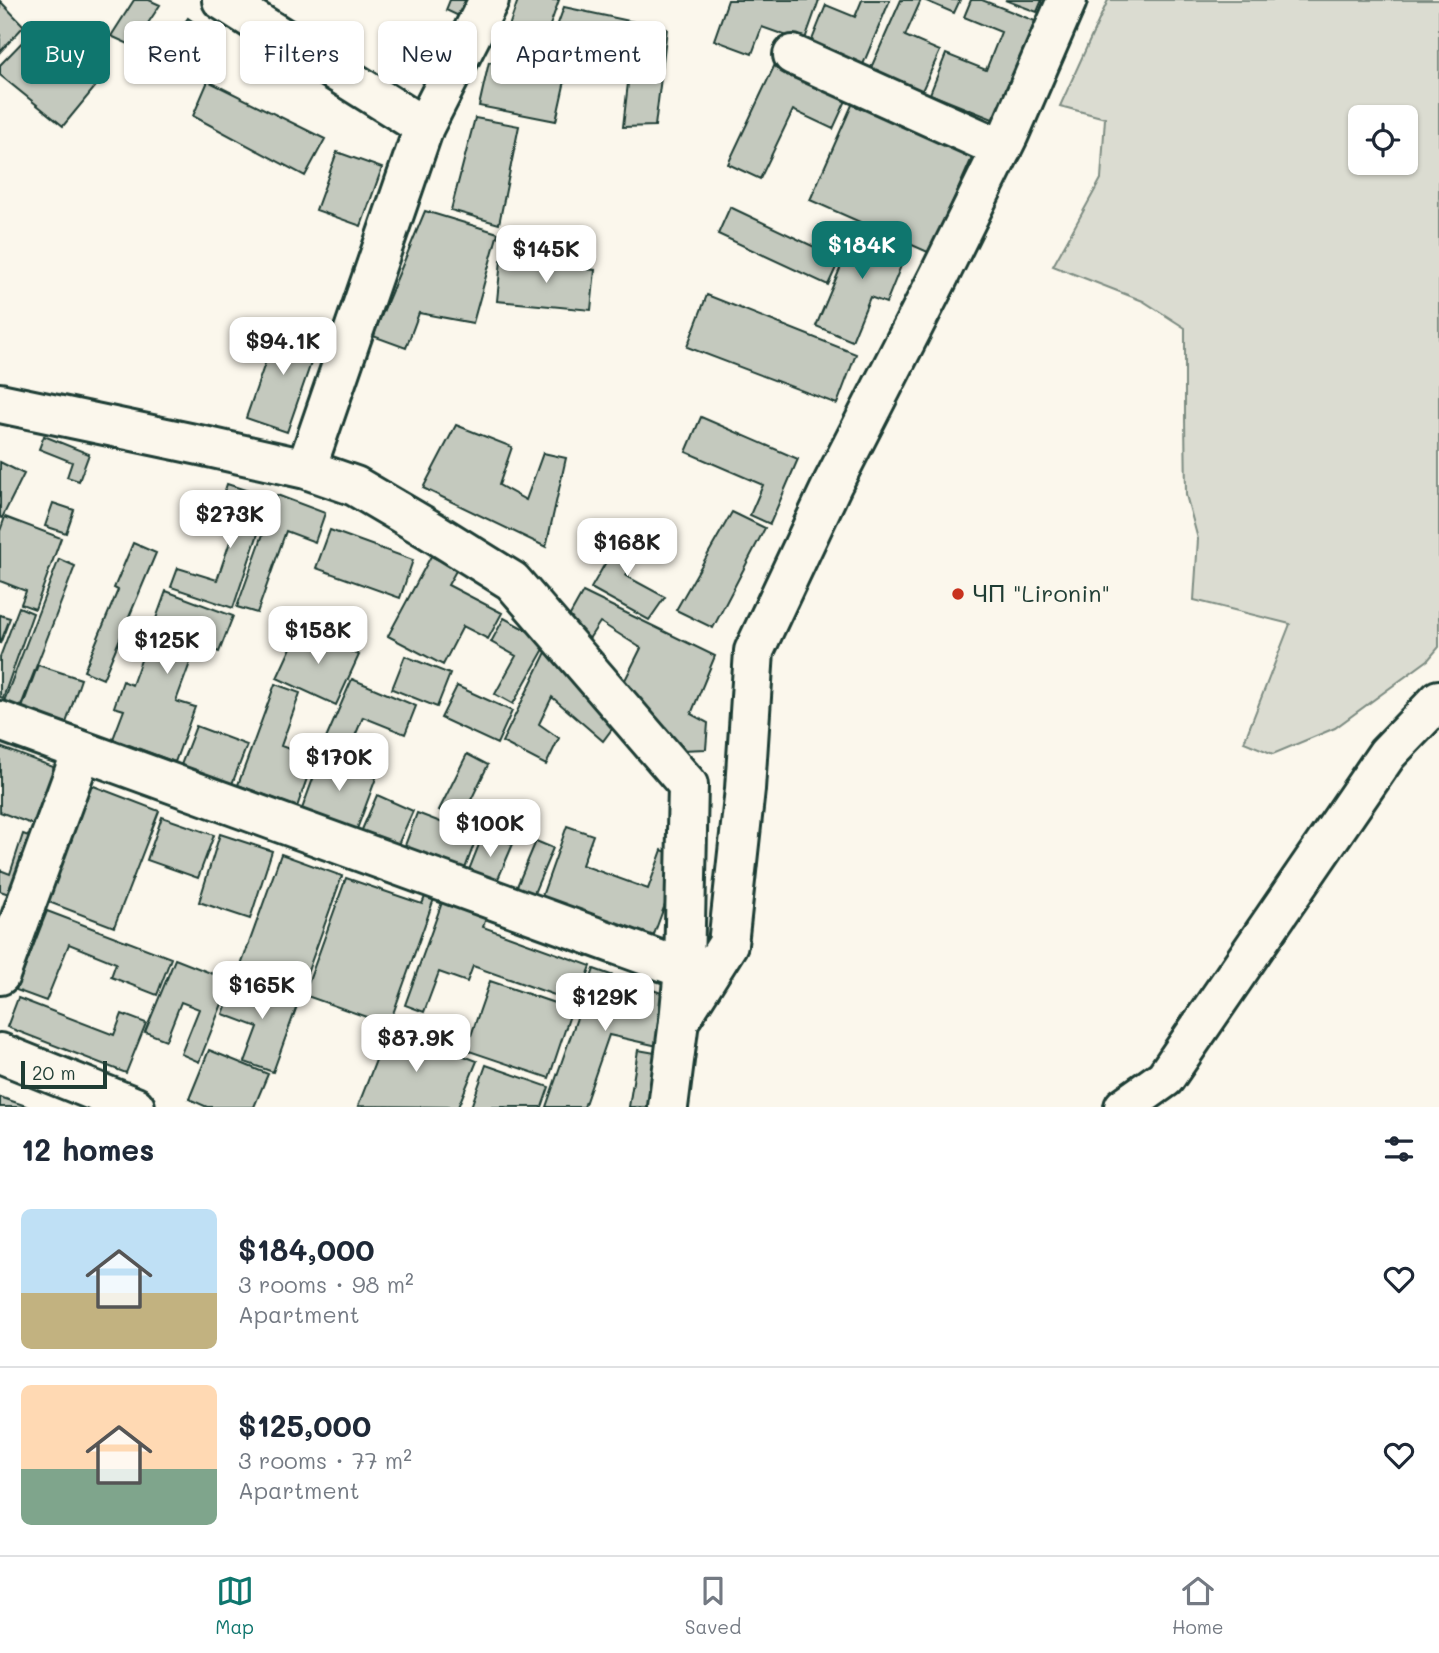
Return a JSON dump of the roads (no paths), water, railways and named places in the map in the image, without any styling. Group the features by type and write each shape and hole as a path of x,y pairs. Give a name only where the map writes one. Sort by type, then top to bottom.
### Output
{"street":[{"path":"222,0 424,127"},
{"path":"306,469 424,127 489,0"},
{"path":"680,1021 727,944 745,789 754,651 833,483 1002,149 1067,0"},
{"path":"793,55 1002,149"},
{"path":"0,404 306,469 355,486 512,581 688,785 684,969 668,1107"},
{"path":"1124,1107 1166,1078 1387,754 1439,700"},
{"path":"0,721 684,969"},
{"path":"0,975 82,751"},
{"path":"0,1053 135,1107"}],"place":[{"name":"ЧП \"Lironin\"","path":"958,594"}]}
